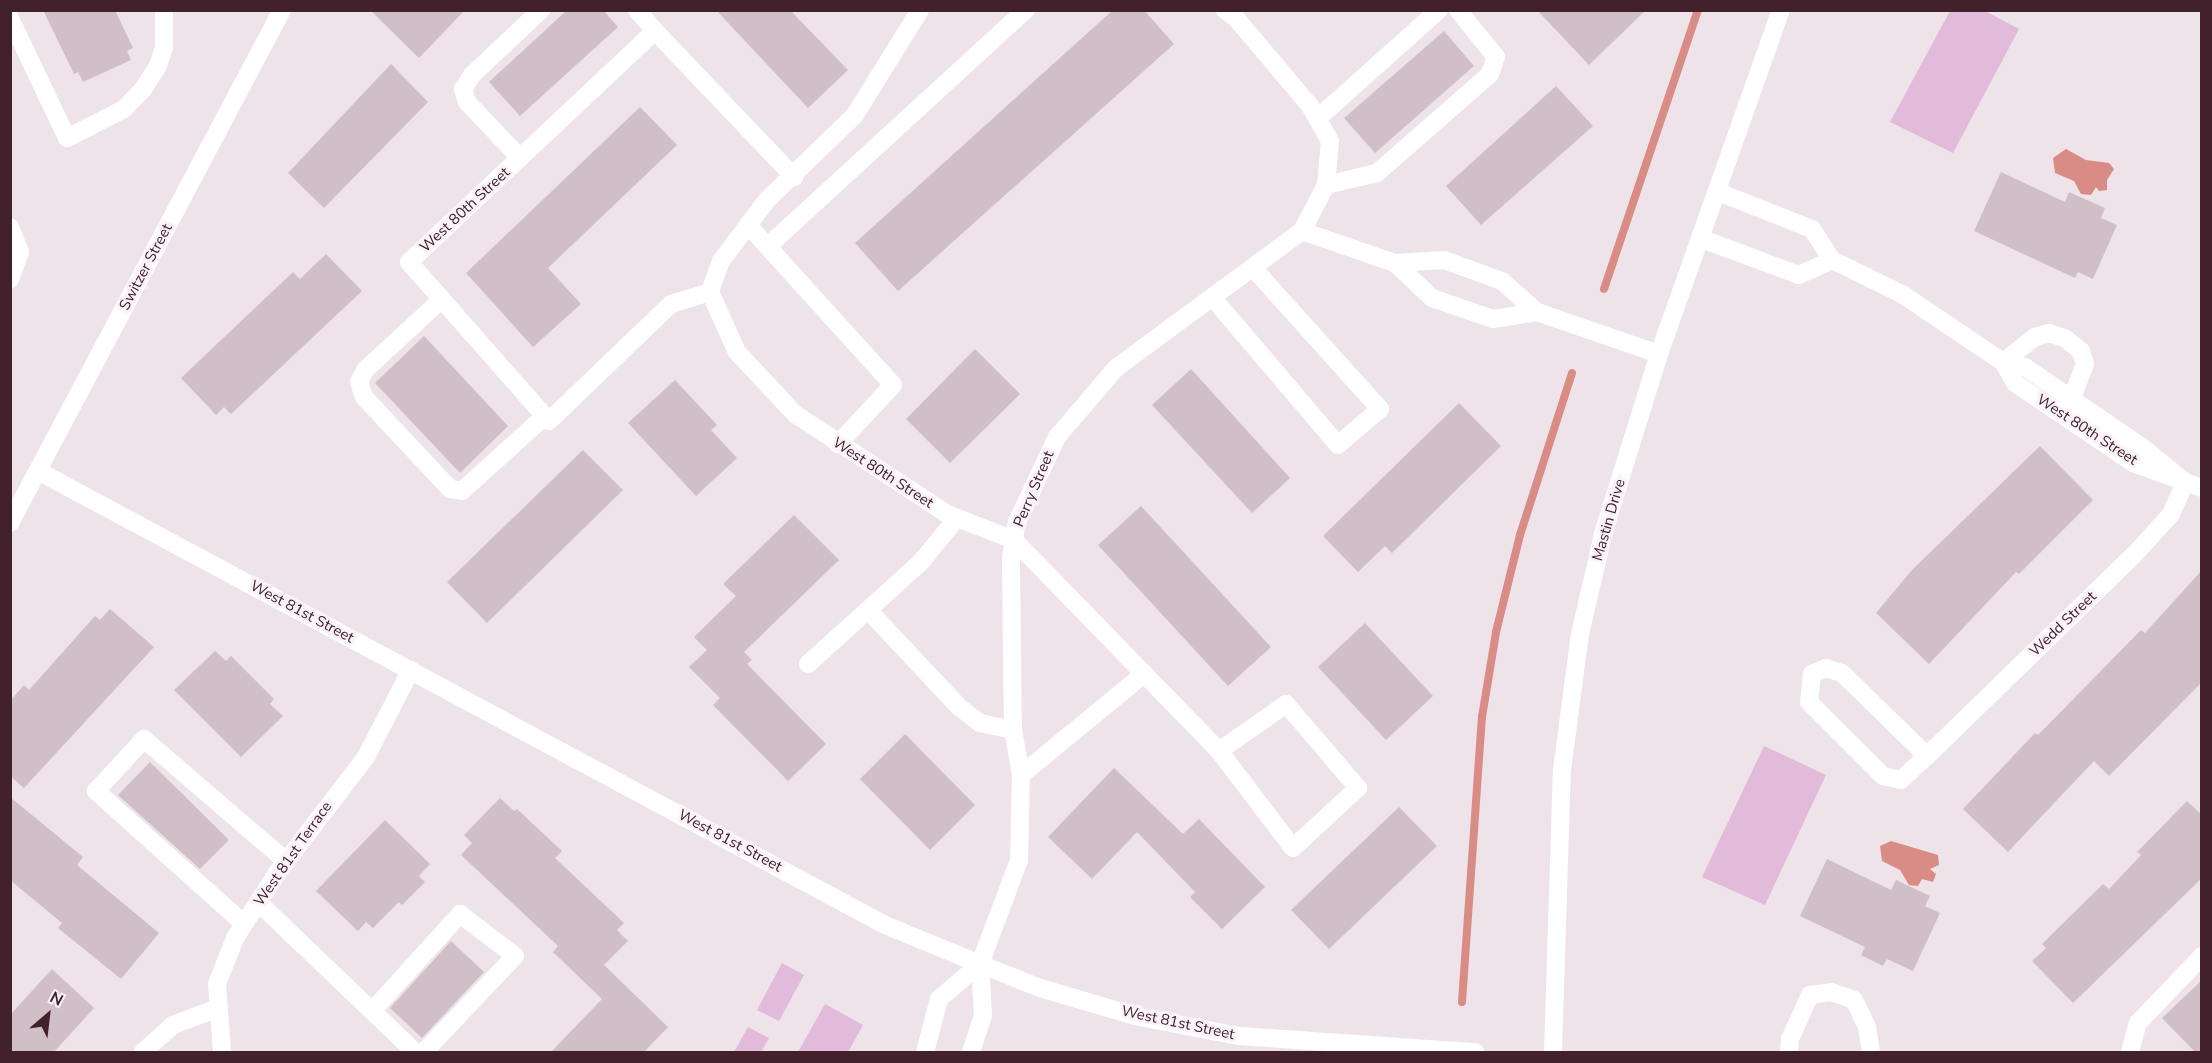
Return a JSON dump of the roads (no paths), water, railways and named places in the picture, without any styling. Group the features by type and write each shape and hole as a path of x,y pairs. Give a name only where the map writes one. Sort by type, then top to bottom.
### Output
{"street":[{"path":"10,18 68,138 124,109 143,89 158,66 164,47 164,10"},
{"name":"Switzer Street","path":"10,523 282,10"},
{"path":"520,158 467,102 463,89 472,75 541,10"},
{"path":"637,10 794,177"},
{"path":"442,299 365,369 359,382 364,397 450,489 462,491 545,416 549,421 671,304 710,292 721,261 767,200 794,177 855,115 920,10"},
{"path":"768,246 1026,10"},
{"path":"1225,10 1244,27 1318,118 1330,141 1326,185 1302,231 1395,263 1444,261 1502,281 1537,312 1659,354"},
{"path":"1318,118 1439,10"},
{"path":"1326,185 1377,174 1490,74 1496,57 1458,10"},
{"name":"Mastin Drive","path":"1553,1053 1562,770 1580,634 1603,534 1659,354 1702,239 1781,10"},
{"name":"West 80th Street","path":"545,416 409,262 655,31"},
{"path":"1702,239 1799,274 1832,260 1812,229 1718,192"},
{"path":"748,225 893,385 838,444"},
{"path":"10,228 21,252 10,279"},
{"name":"Perry Street","path":"971,1053 983,1015 980,964 1019,860 1021,775 1013,730 1011,558 1017,522 1057,437 1116,368 1302,231"},
{"name":"West 80th Street","path":"1832,260 1902,294 2003,362 2025,367 2193,485"},
{"path":"1395,263 1432,298 1493,319 1537,312"},
{"path":"1212,297 1338,445 1380,409 1253,268"},
{"name":"West 80th Street","path":"710,292 737,352 795,414 838,444 957,518 1014,540"},
{"path":"2003,362 2035,337 2049,333 2066,339 2081,351 2085,364 2073,400 2063,416"},
{"name":"West 80th Street","path":"2003,362 2016,383 2133,463 2193,485"},
{"name":"West 81st Street","path":"38,471 885,925 980,964 1040,988 1135,1016 1239,1036 1475,1053"},
{"name":"Wedd Street","path":"1927,756 1842,673 1826,668 1812,674 1809,702 1884,776 1900,780 1927,756 2134,555 2171,514 2193,485"},
{"path":"808,664 921,561 957,518"},
{"path":"1014,540 1219,751 1293,848 1358,788 1286,704 1219,751"},
{"path":"868,610 958,706 980,723 1013,730"},
{"name":"West 81st Terrace","path":"222,1053 218,984 243,922 260,904 286,861 366,757 411,670"},
{"path":"1021,775 1144,674"},
{"path":"243,922 96,791 144,739 286,861"},
{"path":"260,904 373,1010 415,1053"},
{"path":"373,1010 460,914 515,956 424,1053"},
{"path":"2130,1053 2138,1023 2202,956"},
{"name":"Perry Street","path":"925,1053 939,999 980,964"},
{"path":"1789,1053 1790,1039 1810,995 1831,992 1854,1000 1867,1027 1871,1053"},
{"path":"143,1053 173,1024 219,1008"}],"waterway":[{"path":"1604,289 1698,10"},
{"path":"1462,1002 1482,717 1496,632 1520,535 1572,373"}]}
